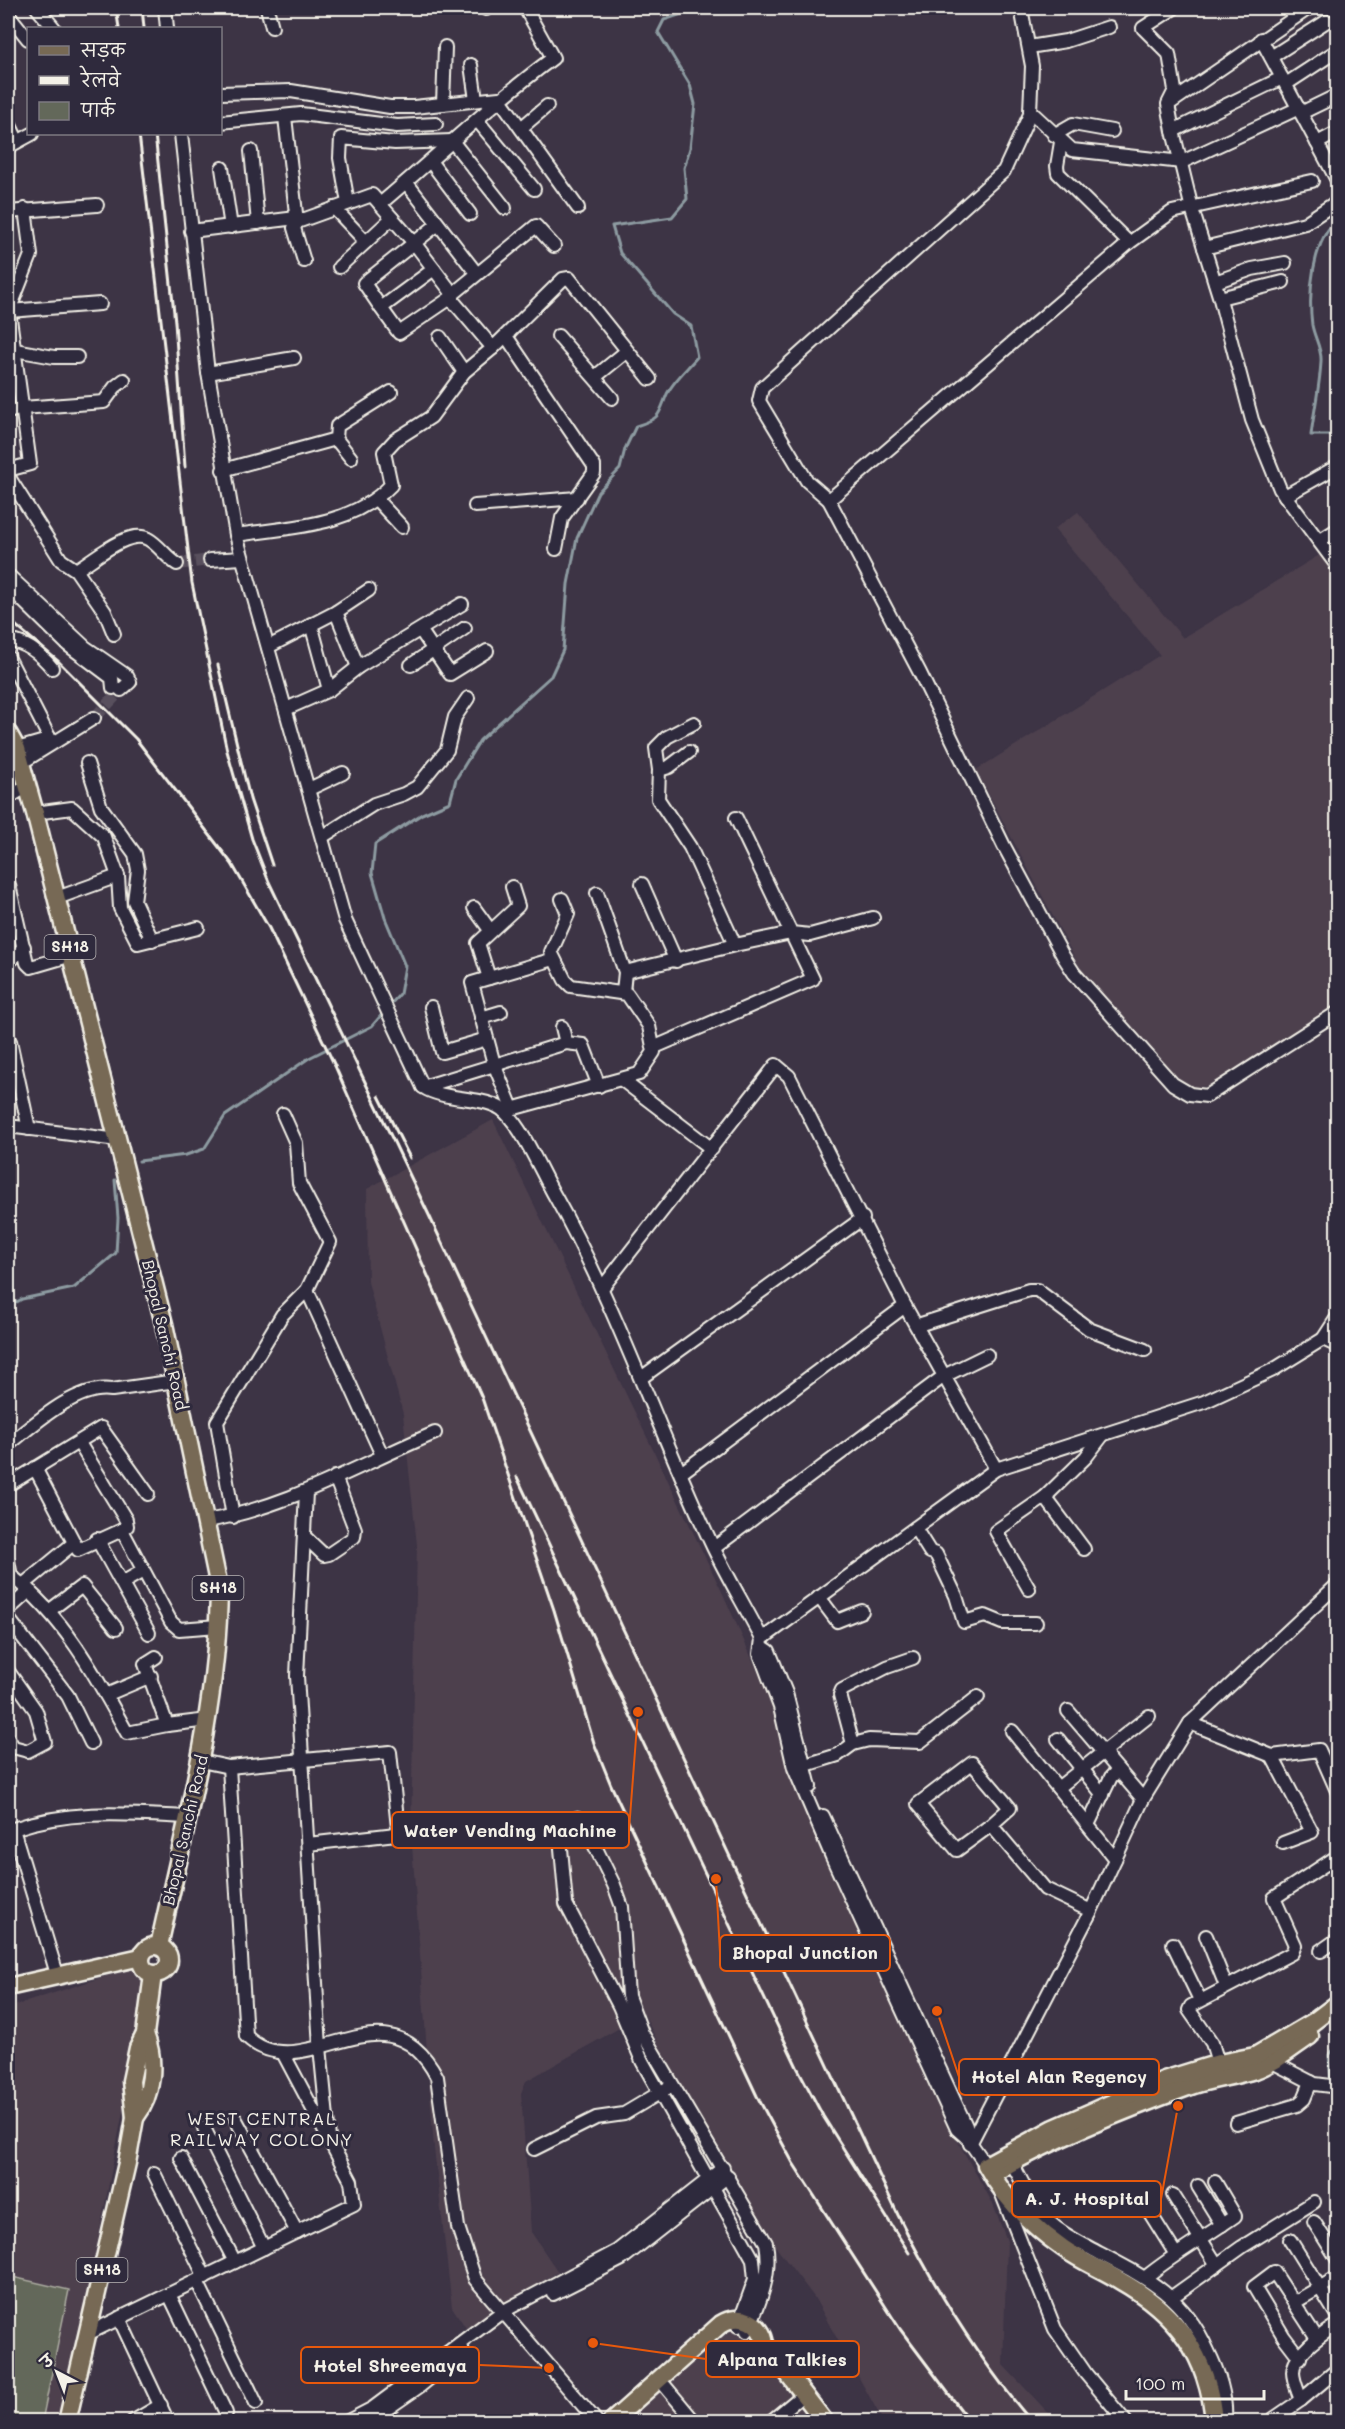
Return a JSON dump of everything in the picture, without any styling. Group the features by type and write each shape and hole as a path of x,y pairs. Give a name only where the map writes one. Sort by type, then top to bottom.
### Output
{"main road":[{"name":"Bhopal Sanchi Road","path":"8,733 19,756 35,813 141,1233 176,1381 219,1587 218,1626 201,1761 159,1946"},
{"path":"159,1946 167,1951 170,1960 162,1972 153,1974 142,1966 141,1957 146,1949 159,1946"},
{"path":"8,1987 57,1974 141,1957"},
{"name":"SH18","path":"67,2421 135,2118 131,2081 138,2048 145,2034 153,1974"},
{"path":"992,2176 1057,2133 1162,2096 1268,2050 1338,2003"},
{"path":"1221,2070 1253,2070 1272,2062 1338,2017"},
{"path":"992,2176 1057,2133"},
{"path":"992,2176 1016,2206 1064,2249 1147,2297 1168,2316 1184,2334 1206,2373 1214,2421"},
{"path":"611,2421 729,2319 744,2324 756,2340 765,2344 825,2421"},
{"path":"626,2421 726,2332 744,2324"}],"street":[{"path":"12,8 8,13 27,38"},
{"path":"37,8 53,27"},
{"path":"165,8 167,27"},
{"path":"267,8 272,27"},
{"path":"380,204 499,98 554,58 525,8"},
{"path":"1021,8 1032,66 1031,112 1004,171 762,388 759,401 807,481 829,500 920,673 1004,846 1063,956 1074,973 1173,1084 1190,1094 1207,1096 1338,1012"},
{"path":"1174,8 1143,28 1168,54 1175,90 1168,104 1173,131 1192,209 1220,298 1252,420 1271,470 1285,496 1338,567"},
{"path":"1168,104 1310,8"},
{"path":"1271,57 1327,21"},
{"path":"1029,47 1066,41 1109,27"},
{"path":"1261,39 1336,177"},
{"path":"442,104 445,47"},
{"path":"1173,131 1284,81 1338,50"},
{"path":"471,65 476,100"},
{"path":"222,93 291,91 390,107 499,98"},
{"path":"1031,112 1057,139 1072,150 1182,162 1338,95"},
{"path":"499,98 578,208"},
{"path":"521,128 547,106"},
{"path":"222,122 301,114 398,126 436,124"},
{"path":"285,117 296,220 294,228 304,261"},
{"path":"477,120 534,189"},
{"path":"8,121 12,143 30,135"},
{"path":"1112,131 1073,124 1057,139 1057,166 1058,172 1129,243"},
{"path":"1317,143 1338,132"},
{"path":"181,135 208,373 236,535 345,920 423,1087 440,1096 508,1109 622,1080 639,1074 647,1065 655,1047 649,1026 631,997 623,992 571,986 554,959 551,952 568,914 562,899"},
{"path":"348,203 340,159 340,138 395,143 452,141"},
{"path":"452,141 506,208"},
{"path":"251,151 258,222"},
{"path":"430,161 470,214"},
{"path":"222,168 231,226"},
{"path":"829,500 1129,243 1172,212 1312,181"},
{"path":"406,182 477,274"},
{"path":"191,231 258,222 296,220 372,195 415,244 493,348"},
{"path":"1204,248 1305,223 1338,201"},
{"path":"8,212 97,205"},
{"path":"334,208 366,242"},
{"path":"8,470 30,465 13,358 9,308 31,255 25,209"},
{"path":"339,267 392,219"},
{"path":"438,224 364,284 399,333 452,296 536,226 554,246"},
{"path":"1215,282 1252,269 1285,263"},
{"path":"381,308 434,269"},
{"path":"236,535 339,519 377,500 391,485 384,452 395,440 431,417 464,372 493,348 566,278 650,379"},
{"path":"1220,298 1283,282"},
{"path":"9,308 100,304"},
{"path":"506,336 594,466 594,473 559,525 556,549"},
{"path":"558,336 612,398"},
{"path":"440,338 464,372"},
{"path":"595,377 627,351"},
{"path":"13,358 77,357"},
{"path":"208,373 294,358"},
{"path":"8,412 22,408 104,402 115,387 124,381"},
{"path":"351,458 336,439 336,426 391,392"},
{"path":"223,470 336,439"},
{"path":"1285,496 1338,466"},
{"path":"8,476 61,560 76,570 105,612 114,634"},
{"path":"475,506 577,498"},
{"path":"377,500 402,527"},
{"path":"1319,541 1338,529"},
{"path":"76,570 125,538 137,536 146,537 177,564"},
{"path":"210,560 242,558"},
{"path":"8,575 92,652 127,676 130,682 117,689 112,678 68,645 8,585"},
{"path":"268,647 336,612 369,590"},
{"path":"286,709 329,690 358,667 421,631 462,603"},
{"path":"336,612 358,667"},
{"path":"311,624 329,690"},
{"path":"411,665 465,628"},
{"path":"421,631 450,674 487,651"},
{"path":"8,640 18,642 37,652 52,668"},
{"path":"8,657 50,740"},
{"path":"322,837 374,804 404,795 417,787 447,750 455,717 468,698"},
{"path":"92,715 50,740 19,756 92,715"},
{"path":"694,723 667,737 656,748 659,770 658,800 690,847 735,945"},
{"path":"659,770 669,767 689,752"},
{"path":"87,763 101,807 135,854 138,870 134,901 152,940"},
{"path":"309,789 343,773"},
{"path":"8,798 26,787"},
{"path":"35,813 72,808 104,837 118,876 120,908 137,942 198,928"},
{"path":"655,1047 813,979 736,818"},
{"path":"57,898 118,876"},
{"path":"8,881 27,963 31,967 72,956"},
{"path":"642,884 676,961"},
{"path":"489,978 478,943 518,906 512,887"},
{"path":"597,893 625,972 623,992"},
{"path":"474,908 490,930"},
{"path":"625,972 791,933 810,935 873,918"},
{"path":"8,963 24,947"},
{"path":"554,959 472,983 508,1109 577,1235 714,1548 769,1651 786,1693 799,1767 848,1883 885,1946 961,2115 969,2141 992,2176 1055,2329 1086,2374 1126,2421"},
{"path":"431,1007 442,1052 487,1039"},
{"path":"482,1018 501,1012"},
{"path":"562,1027 566,1043"},
{"path":"10,1041 13,1072 28,1129"},
{"path":"423,1087 566,1043 584,1045 599,1086"},
{"path":"602,1288 776,1065 789,1076 863,1218 905,1306 918,1325 996,1469"},
{"path":"622,1080 712,1149"},
{"path":"233,1517 217,1422 282,1315 307,1290 330,1242 299,1184 296,1143 284,1114"},
{"path":"8,1126 118,1140"},
{"path":"641,1378 863,1218"},
{"path":"307,1290 382,1455"},
{"path":"918,1325 1029,1290 1037,1290 1089,1329 1145,1350"},
{"path":"681,1473 905,1306"},
{"path":"763,1643 819,1597 996,1469 1204,1402 1273,1370 1323,1339 1338,1316"},
{"path":"1323,1339 1338,1346"},
{"path":"714,1548 944,1376 987,1355"},
{"path":"8,1445 68,1400 103,1388 112,1390 176,1381"},
{"path":"8,1485 103,1428 148,1494"},
{"path":"206,1521 233,1517 306,1492 382,1455 435,1433"},
{"path":"1029,1590 995,1533 997,1529 1045,1497 1086,1457 1102,1436"},
{"path":"35,1468 78,1550 122,1530 127,1526 126,1520 79,1443"},
{"path":"304,1536 324,1555 354,1537 356,1529 335,1478"},
{"path":"306,1492 297,1677 320,2047 328,2138"},
{"path":"1045,1497 1084,1549"},
{"path":"915,1528 930,1552 936,1554 956,1596 964,1623 985,1616 1002,1623 1036,1623"},
{"path":"122,1530 175,1626 185,1629 218,1626"},
{"path":"98,1539 149,1633"},
{"path":"8,1610 26,1587 74,1543"},
{"path":"8,1561 9,1577 26,1587 49,1611 82,1655 127,1734 167,1725 207,1720"},
{"path":"122,1583 143,1571"},
{"path":"969,2141 1090,1911 1143,1799 1190,1724 1338,1584"},
{"path":"49,1611 82,1586 116,1628"},
{"path":"819,1597 837,1622 862,1611"},
{"path":"8,1618 68,1696 91,1743"},
{"path":"156,1657 145,1664 167,1725"},
{"path":"853,1744 840,1695 843,1690 887,1667 913,1658"},
{"path":"8,1671 36,1711 45,1742 28,1751 13,1747 8,1738"},
{"path":"106,1695 151,1676"},
{"path":"799,1767 838,1755 853,1744 869,1740 920,1742 978,1697"},
{"path":"1068,1711 1143,1799"},
{"path":"1058,1788 1149,1716"},
{"path":"1190,1724 1272,1756 1319,1749 1338,1793"},
{"path":"1012,1731 1115,1859"},
{"path":"1058,1739 1103,1795"},
{"path":"201,1761 229,1767 390,1752 398,1828 396,1834 308,1844"},
{"path":"1272,1756 1312,1832 1283,1843"},
{"path":"972,1763 1010,1808 991,1825 957,1851 918,1804 972,1763"},
{"path":"229,1767 246,2036 258,2048 283,2053 384,2033 402,2039 430,2063 436,2077 458,2227 475,2279 597,2421"},
{"path":"1088,1825 1111,1778 1118,1770"},
{"path":"57,1974 10,1830 66,1815 108,1813 187,1817"},
{"path":"744,2324 755,2279 753,2259 642,2061 633,2025 628,1996 622,1907 589,1834 577,1818 559,1826 566,1904 633,2025 672,2085 766,2243 769,2258 765,2284 744,2324"},
{"path":"991,1825 1045,1889 1090,1911"},
{"path":"1221,2070 1212,2043 1190,2010 1200,2000 1292,1953 1295,1945 1274,1898 1338,1856"},
{"path":"1206,1936 1226,1986"},
{"path":"1321,1951 1338,1939"},
{"path":"1173,1944 1200,2000"},
{"path":"87,2334 354,2204 351,2181 283,2053"},
{"path":"1272,2062 1313,2083 1338,2087"},
{"path":"1236,2124 1297,2105 1304,2099 1313,2083"},
{"path":"534,2149 596,2118 624,2114 672,2085"},
{"path":"234,2118 297,2232"},
{"path":"204,2128 264,2248"},
{"path":"181,2158 235,2262"},
{"path":"1012,2163 1030,2199 1048,2221 1071,2238 1146,2277 1172,2297 1191,2318 1214,2364 1223,2390 1225,2421"},
{"path":"346,2421 373,2408 504,2314 622,2259 725,2172"},
{"path":"154,2173 256,2403"},
{"path":"1146,2277 1175,2253 1202,2240 1235,2214 1215,2182"},
{"path":"1198,2186 1222,2225"},
{"path":"1173,2195 1218,2265"},
{"path":"1172,2297 1314,2202"},
{"path":"1145,2205 1175,2253"},
{"path":"1314,2222 1338,2260"},
{"path":"1290,2240 1338,2317"},
{"path":"1300,2358 1261,2301 1255,2284 1274,2272 1317,2338"},
{"path":"1295,2302 1338,2277"},
{"path":"169,2294 226,2413"},
{"path":"368,2421 420,2385 504,2314"},
{"path":"119,2318 168,2421"},
{"path":"1301,2400 1293,2370 1317,2338 1338,2324"},
{"path":"1269,2421 1283,2418 1338,2369"},
{"path":"665,2386 695,2421"},
{"path":"770,2421 805,2393"},
{"path":"132,2421 160,2405"}],"shaded area":[{"path":"1078,512 1183,638 1321,554 1338,579 1337,1001 1324,1014 1212,1086 1190,1087 1177,1078 1087,981 976,770 1160,655 1054,529"},
{"path":"493,1120 723,1594 766,1690 783,1735 793,1784 942,2114 992,2202 1007,2241 1003,2365 1056,2421 883,2421 814,2297 723,2178 644,2014 526,2081 521,2093 531,2232 558,2272 466,2328 452,2307 434,2148 411,1831 417,1545 403,1414 368,1282 367,1189"},
{"path":"152,1961 63,2421 8,2421 8,2008"},
{"path":"745,2315 818,2422 618,2422"}],"green space":[{"path":"8,2276 69,2290 42,2421 8,2421"}],"waterway":[{"path":"389,1006 400,994 405,966 385,918 372,873 375,844 422,814 450,802 456,779 480,740 551,676 563,650 568,584 577,538 598,492 620,469 625,449 636,426 658,415 670,389 697,357 691,326 673,314 620,253 612,226 672,217 687,199 684,168 690,148 695,104 690,85 658,32 664,20 699,8"},
{"path":"1338,219 1329,228 1317,254 1311,298 1312,325 1321,361 1311,435 1338,435"},
{"path":"139,1161 186,1155 204,1149 225,1116 309,1058 372,1026 385,1011"},
{"path":"8,1307 22,1299 74,1288 116,1253 118,1218 115,1180"},
{"path":"1331,2084 1329,2055 1338,2045"},
{"path":"1332,2091 1338,2133"}],"tunnel":[{"path":"177,564 210,560"},
{"path":"94,718 121,690"}],"railway":[{"path":"116,8 119,27"},
{"path":"142,8 144,27"},
{"path":"139,135 192,583 227,751 252,839 269,882 428,1213 898,2215 959,2323 993,2373 1032,2422"},
{"path":"155,135 175,322 185,467"},
{"path":"8,619 59,662 136,739 232,864 269,928 335,1066 482,1398 554,1610 594,1743 611,1785 757,2096 793,2163 900,2329 970,2422"},
{"path":"218,665 250,799 272,865"},
{"path":"379,1096 410,1158"},
{"path":"517,1477 797,2067 823,2116 909,2253"}],"place":[{"name":"Water Vending Machine","path":"638,1712"},
{"name":"Bhopal Junction","path":"716,1879"},
{"name":"Hotel Alan Regency","path":"937,2011"},
{"name":"A. J. Hospital","path":"1178,2106"},
{"name":"Alpana Talkies","path":"593,2343"},
{"name":"Hotel Shreemaya","path":"549,2368"}],"district":[{"name":"WEST CENTRAL RAILWAY COLONY","path":"262,2129"}]}
